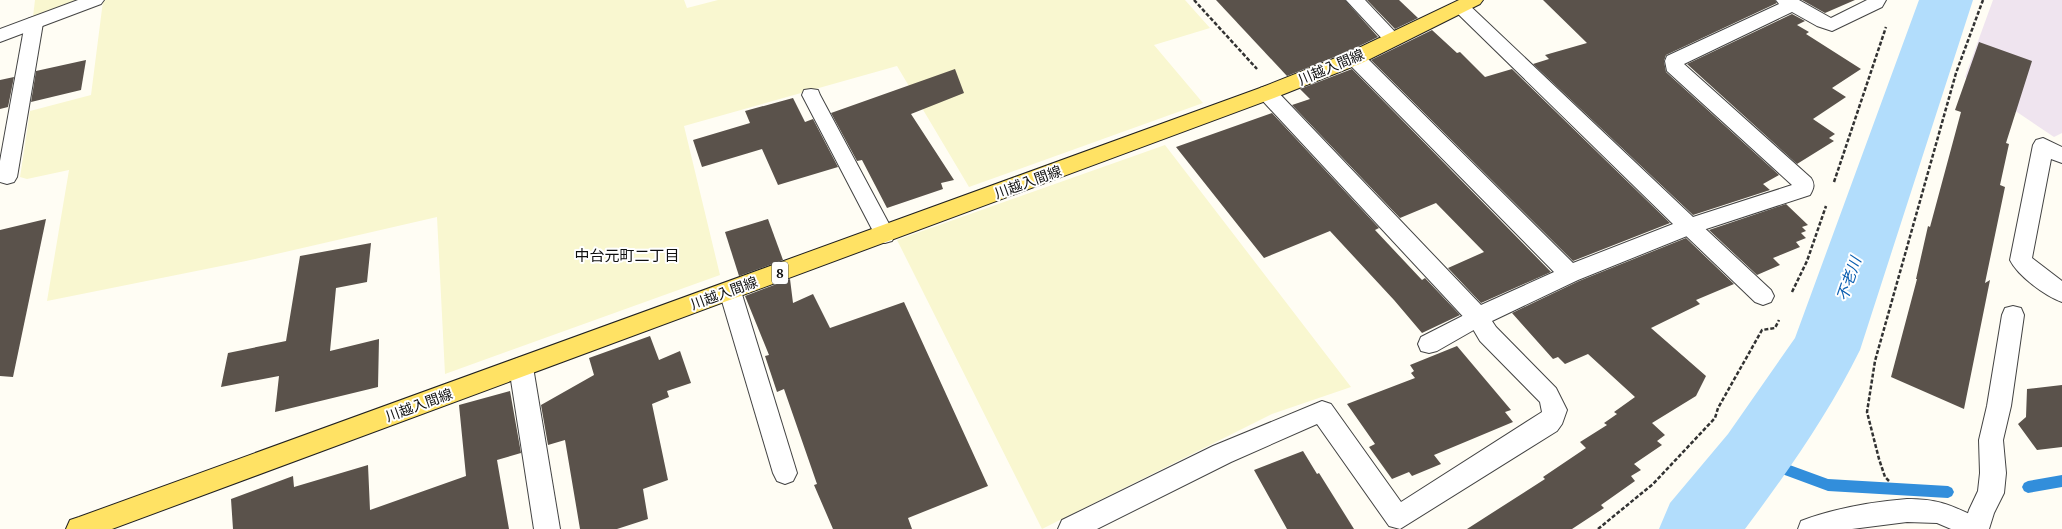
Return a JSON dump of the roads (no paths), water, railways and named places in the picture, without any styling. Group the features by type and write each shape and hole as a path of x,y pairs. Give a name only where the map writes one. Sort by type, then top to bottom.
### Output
{"main road":[{"name":"川越入間線","path":"79,529 886,235 1272,92 1355,58 1468,4"}],"street":[{"path":"0,36 95,0"},
{"path":"1478,317 1570,274 1689,226 1803,189 1804,183 1674,66 1674,61 1788,2 1823,22 1832,25 1876,3 1877,0"},
{"path":"1468,4 1689,226"},
{"path":"1355,58 1570,274"},
{"path":"1071,529 1222,454 1322,411 1398,518 1548,423 1555,416 1556,407 1548,395 1488,334 1478,317 1272,92"},
{"path":"2062,156 2043,146 2021,260 2028,268 2062,294"},
{"path":"1976,529 1982,510 1991,493 1993,474 1991,440 1999,406 2013,315"},
{"path":"521,367 547,529"}],"lane":[{"path":"1355,0 1393,40"},
{"path":"7,177 34,23"},
{"path":"812,95 886,235"},
{"path":"1689,226 1763,296"},
{"path":"730,291 785,473"},
{"path":"1429,344 1478,317"},
{"path":"1810,529 1828,522 1872,514 1914,510 1938,512 1976,529"}],"waterway":[{"name":"不老川","path":"1698,529 1754,458 1825,350 1946,0"},
{"path":"1754,458 1828,485 1948,492"},
{"path":"2028,487 2062,481"}],"district":[{"name":"中台元町二丁目","path":"627,256"}]}
